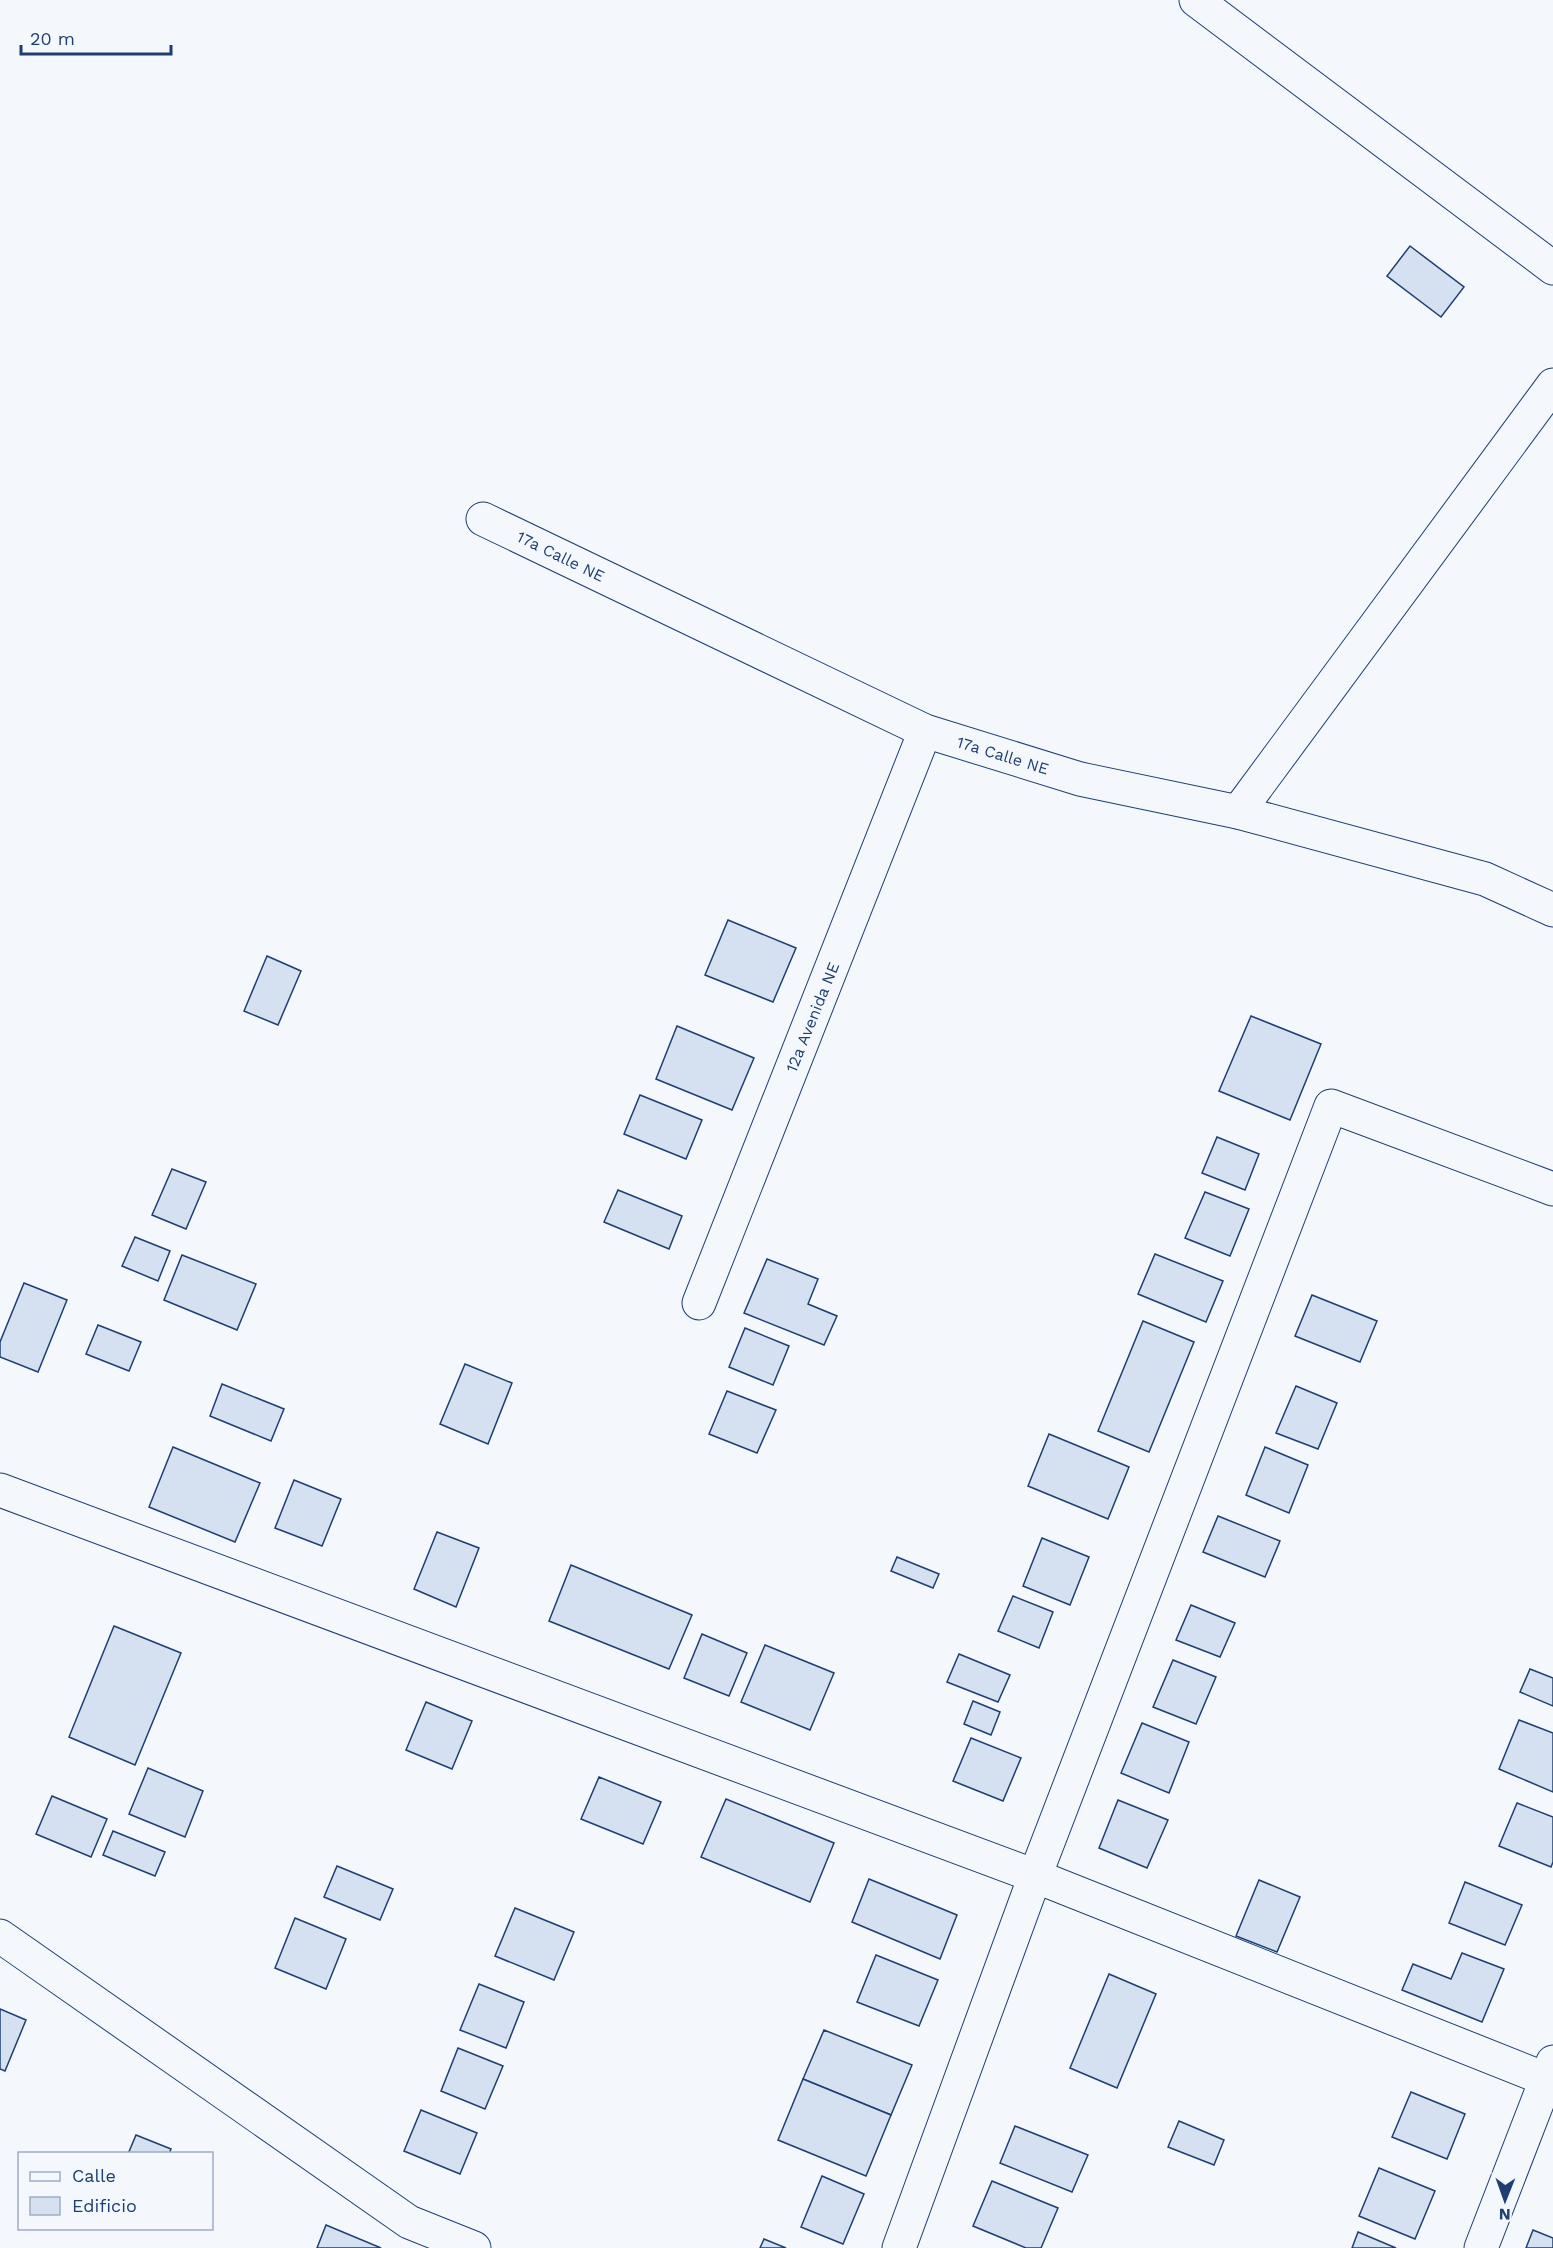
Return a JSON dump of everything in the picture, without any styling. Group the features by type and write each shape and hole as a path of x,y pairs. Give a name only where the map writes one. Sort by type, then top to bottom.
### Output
{"street":[{"path":"1196,0 1553,268"},
{"path":"1238,812 1553,385"},
{"name":"17a Calle NE","path":"483,519 925,731 1080,779 1238,812 1485,879 1553,910"},
{"name":"12a Avenida NE","path":"699,1303 925,731"},
{"path":"899,2248 1035,1876 1332,1106 1553,1189"},
{"path":"0,1490 1035,1876 1551,2075 1480,2248"},
{"path":"0,1936 409,2222 474,2248"}],"building":[{"path":"1410,246 1464,287 1441,317 1387,276"},
{"path":"728,920 796,948 773,1002 705,975"},
{"path":"267,956 301,971 278,1025 244,1011"},
{"path":"1251,1016 1321,1044 1290,1120 1219,1091"},
{"path":"677,1026 754,1058 732,1110 656,1079"},
{"path":"640,1095 702,1120 686,1159 624,1134"},
{"path":"1217,1137 1259,1154 1245,1190 1202,1173"},
{"path":"172,1169 206,1182 186,1229 152,1215"},
{"path":"618,1190 682,1216 669,1249 604,1222"},
{"path":"1205,1192 1249,1209 1230,1256 1185,1238"},
{"path":"135,1237 170,1251 158,1281 122,1266"},
{"path":"1155,1254 1223,1281 1206,1322 1138,1294"},
{"path":"182,1255 256,1284 237,1330 164,1300"},
{"path":"767,1259 818,1279 808,1304 837,1316 824,1345 744,1313"},
{"path":"24,1283 67,1300 38,1372 0,1357 0,1342"},
{"path":"1312,1295 1377,1321 1360,1362 1295,1336"},
{"path":"1143,1321 1194,1342 1149,1452 1098,1431"},
{"path":"98,1325 141,1342 129,1371 86,1354"},
{"path":"745,1328 789,1346 773,1385 729,1367"},
{"path":"465,1364 512,1383 488,1444 440,1424"},
{"path":"222,1384 284,1409 271,1441 210,1416"},
{"path":"1296,1386 1337,1403 1318,1449 1276,1433"},
{"path":"727,1391 776,1410 757,1453 709,1434"},
{"path":"1049,1434 1129,1467 1108,1519 1028,1486"},
{"path":"173,1447 260,1483 235,1542 149,1507"},
{"path":"1265,1447 1308,1465 1289,1513 1246,1495"},
{"path":"294,1480 341,1499 322,1546 275,1528"},
{"path":"1218,1516 1280,1541 1265,1577 1203,1552"},
{"path":"437,1532 479,1548 456,1607 414,1589"},
{"path":"1042,1538 1089,1557 1070,1605 1023,1586"},
{"path":"897,1557 939,1574 933,1588 891,1571"},
{"path":"571,1565 692,1615 669,1669 549,1621"},
{"path":"1013,1596 1053,1612 1039,1648 998,1631"},
{"path":"1191,1605 1235,1623 1220,1657 1176,1640"},
{"path":"114,1626 181,1653 135,1765 69,1737"},
{"path":"702,1634 747,1653 729,1696 684,1678"},
{"path":"765,1645 834,1673 810,1730 741,1702"},
{"path":"959,1654 1010,1675 998,1702 947,1682"},
{"path":"1173,1660 1216,1677 1196,1724 1153,1707"},
{"path":"1530,1669 1553,1678 1553,1706 1520,1692"},
{"path":"973,1701 1000,1712 991,1735 964,1724"},
{"path":"426,1702 472,1721 452,1769 406,1750"},
{"path":"1519,1720 1553,1733 1553,1792 1499,1769"},
{"path":"1142,1723 1189,1742 1169,1793 1121,1773"},
{"path":"971,1738 1021,1758 1003,1801 953,1781"},
{"path":"148,1768 203,1791 185,1837 129,1814"},
{"path":"599,1777 661,1802 643,1844 581,1819"},
{"path":"52,1796 107,1819 91,1857 36,1834"},
{"path":"726,1799 834,1843 810,1902 701,1857"},
{"path":"1118,1800 1168,1820 1147,1868 1099,1848"},
{"path":"1517,1803 1553,1817 1551,1867 1499,1846"},
{"path":"113,1831 165,1852 155,1876 103,1855"},
{"path":"337,1866 393,1889 380,1920 324,1897"},
{"path":"869,1879 957,1915 940,1959 852,1922"},
{"path":"1259,1880 1300,1897 1277,1952 1236,1936"},
{"path":"1465,1882 1522,1905 1505,1945 1449,1923"},
{"path":"515,1908 574,1932 554,1980 495,1956"},
{"path":"295,1918 346,1939 326,1989 275,1968"},
{"path":"1462,1953 1504,1969 1482,2022 1402,1990 1413,1964 1451,1979"},
{"path":"876,1955 938,1980 919,2026 857,2002"},
{"path":"1109,1974 1156,1994 1117,2088 1070,2068"},
{"path":"479,1984 524,2002 506,2048 460,2030"},
{"path":"0,2009 26,2020 5,2071 0,2069"},
{"path":"824,2030 912,2065 891,2115 803,2079"},
{"path":"458,2048 503,2066 485,2109 441,2091"},
{"path":"803,2079 891,2115 866,2176 778,2140"},
{"path":"1411,2092 1465,2114 1447,2159 1392,2137"},
{"path":"421,2110 477,2133 460,2174 404,2151"},
{"path":"1179,2121 1224,2140 1214,2165 1168,2147"},
{"path":"1015,2126 1088,2155 1072,2192 1000,2163"},
{"path":"136,2135 171,2149 170,2152 129,2152"},
{"path":"1379,2168 1435,2191 1415,2239 1359,2216"},
{"path":"822,2176 864,2194 843,2244 801,2227"},
{"path":"992,2181 1058,2208 1041,2248 1026,2248 973,2226"},
{"path":"326,2225 381,2248 317,2248"},
{"path":"1533,2230 1553,2238 1553,2248 1526,2248"},
{"path":"1358,2232 1396,2248 1352,2248"},
{"path":"764,2239 786,2248 760,2248"}]}
